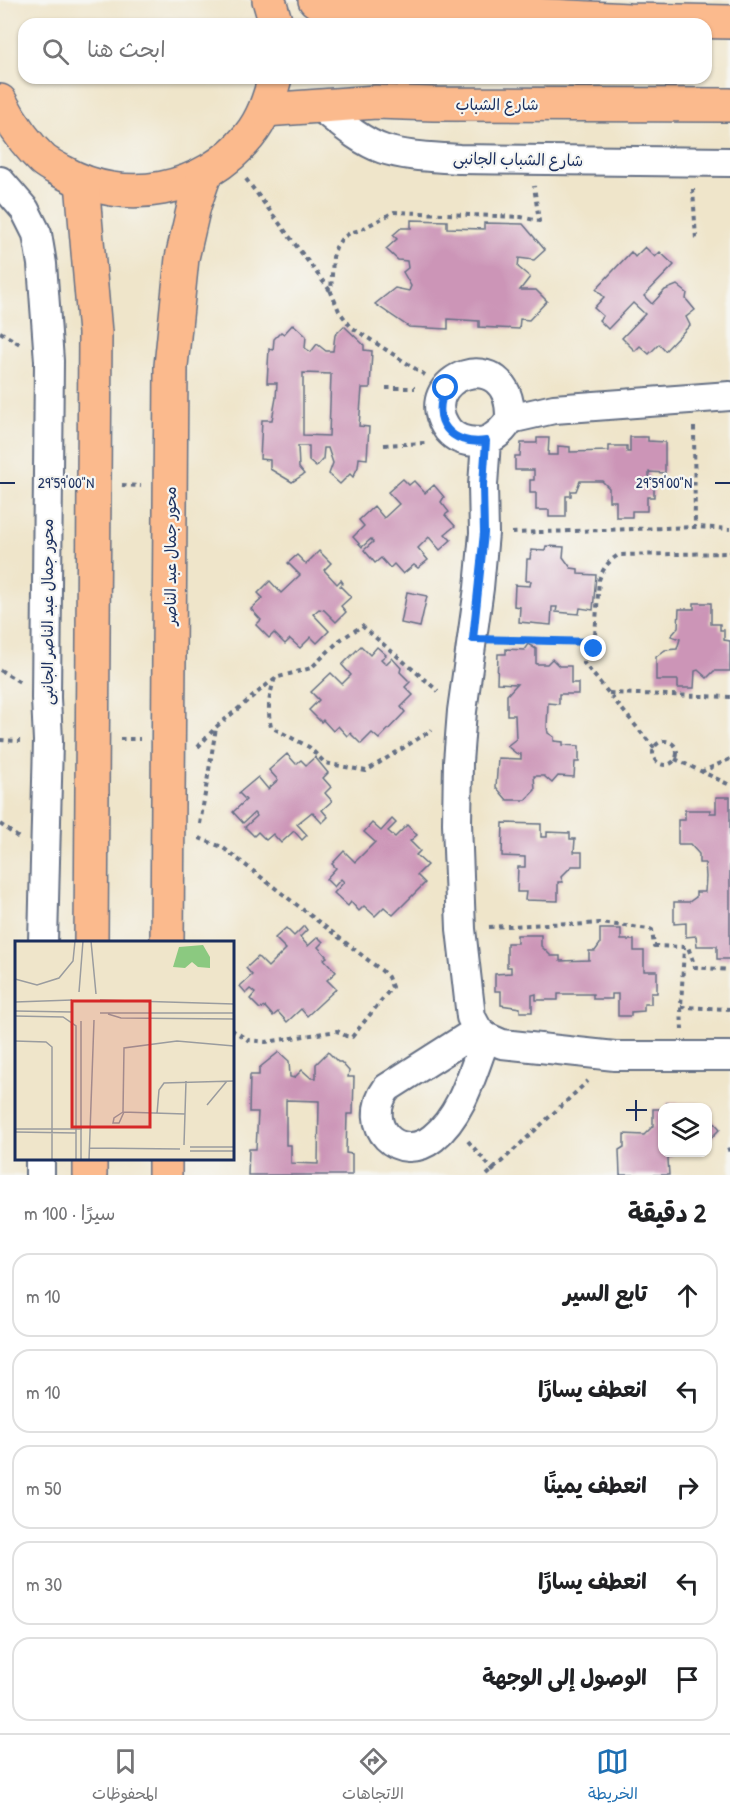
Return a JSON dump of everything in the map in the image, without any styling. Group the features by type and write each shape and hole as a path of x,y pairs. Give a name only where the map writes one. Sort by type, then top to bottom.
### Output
{"main road":[{"path":"269,0 274,18"},
{"path":"315,0 356,6 589,18"},
{"path":"712,22 730,22"},
{"path":"0,101 16,130 45,161 82,183 123,192 165,189 217,166 250,135 265,110 273,84"},
{"name":"شارع الشباب","path":"265,110 376,102 730,105"},
{"name":"محور جمال عبد الناصر","path":"167,941 171,366 182,258 194,206 217,166"},
{"path":"82,183 95,333 91,941"}],"street":[{"name":"شارع الشباب الجانبى","path":"320,107 356,135 382,149 414,155 459,159 730,162"},
{"name":"محور جمال عبد الناصر الجانبى","path":"3,182 25,210 37,234 42,264 49,361 46,698 48,741 44,941"},
{"path":"479,373 501,384 508,395 510,419 506,427 495,437 486,441 474,443 462,440 451,434 444,424 440,412 440,399 454,379 466,374 479,373"},
{"path":"510,419 554,409 730,396"},
{"path":"486,441 483,485 484,533 458,762 457,823 461,929 471,1017 482,1033 502,1044 615,1056 730,1056"},
{"path":"482,1033 461,1101 450,1119 433,1138 422,1145 409,1147 396,1144 385,1136 378,1125 376,1112 379,1098 387,1088 482,1033"}],"path":[{"path":"331,292 333,256 342,238 394,212 521,217 539,221 530,159"},
{"path":"691,161 696,240"},
{"path":"217,166 331,292 339,311 351,327 446,388"},
{"path":"693,399 695,527"},
{"path":"94,485 170,487"},
{"path":"484,533 695,527 730,530"},
{"path":"654,748 583,662 591,657 595,642 599,579 602,569 618,555 730,553"},
{"path":"168,779 216,727 275,678 311,668 340,640 363,626 462,711 366,771 325,763 309,747 271,727 268,711 269,693 275,678"},
{"path":"473,639 595,642"},
{"path":"608,693 730,697"},
{"path":"216,727 199,839 222,847 381,970 388,977 392,987 352,1037 337,1031 266,1042 248,1040 234,1031"},
{"path":"92,739 168,739"},
{"path":"670,742 677,753 675,759 671,764 665,766 659,764 654,760 652,754 654,748 658,743 670,742"},
{"path":"675,759 730,784"},
{"path":"701,772 730,759"},
{"path":"461,929 569,923 573,926 600,923 650,929 654,946 688,947 695,968 730,970"},
{"path":"684,947 681,1007 684,1056"},
{"path":"681,1007 730,1009"},
{"path":"487,1175 615,1056"},
{"path":"450,1119 497,1175"}],"building":[{"path":"411,220 447,221 447,228 484,229 484,223 523,224 545,250 534,260 519,258 518,267 530,277 520,290 536,290 547,301 529,320 520,319 519,329 479,327 479,321 448,319 448,329 409,327 375,304 395,288 409,291 411,286 403,272 408,268 407,261 398,260 386,249 397,239 393,235 401,228 411,228"},
{"path":"645,247 655,257 660,252 674,265 644,296 652,304 665,290 677,285 687,293 686,299 695,310 686,317 690,325 665,351 659,344 649,354 640,346 635,351 622,338 645,314 633,303 608,329 599,320 603,316 594,308 604,297 596,289 631,252 635,257"},
{"path":"293,324 306,336 305,348 311,352 317,344 326,351 333,351 335,335 344,326 364,345 364,350 372,351 370,388 362,388 359,426 369,427 367,459 359,458 353,477 350,474 340,484 329,474 333,463 328,448 324,448 323,459 316,467 309,461 309,446 298,446 299,468 304,474 292,482 270,469 270,460 260,459 262,420 272,420 276,398 277,383 267,383 269,349 273,350 274,339 281,332 284,334","holes":["303,373 331,374 329,436 303,435"]},
{"path":"630,437 648,437 648,441 665,442 665,473 649,472 649,482 654,482 654,497 647,497 647,511 632,511 632,517 616,517 616,501 609,501 609,488 602,481 580,481 576,491 571,491 571,496 566,496 566,517 549,517 549,510 536,510 536,493 530,493 530,480 534,480 534,470 515,470 515,456 520,456 521,443 537,443 537,438 549,438 548,455 558,455 558,446 570,447 570,452 609,451 609,446 627,446 627,452 630,452"},
{"path":"403,479 409,485 414,481 425,493 434,485 444,497 441,502 449,512 445,515 455,526 445,534 451,540 440,550 429,537 418,548 428,560 418,568 414,565 403,574 394,564 390,568 381,558 375,563 364,550 373,542 371,539 362,547 353,537 364,526 359,520 374,506 384,518 399,504 388,492"},
{"path":"546,546 564,547 563,557 571,568 578,569 578,574 596,575 593,610 580,608 579,614 556,612 557,607 552,607 551,625 519,622 520,607 514,606 515,585 530,586 531,581 526,581 527,559 530,559 531,550 545,551"},
{"path":"319,551 331,563 324,570 337,584 341,580 343,583 340,586 351,597 341,606 346,612 336,622 324,610 319,609 313,614 329,631 317,643 311,637 300,648 290,639 285,644 274,633 269,638 256,625 261,620 251,609 263,598 258,593 270,581 281,593 300,575 288,563 297,555 306,564"},
{"path":"407,592 427,596 420,627 401,623"},
{"path":"694,603 711,603 711,624 720,624 720,630 724,630 724,640 730,641 730,671 714,671 707,678 698,670 695,671 694,688 678,688 678,680 656,680 656,657 665,650 677,649 680,639 671,636 678,628 679,609 694,609"},
{"path":"528,644 536,649 536,664 547,664 552,659 559,666 571,666 571,683 578,683 578,694 559,694 559,704 548,703 547,727 554,741 563,742 563,745 579,746 579,762 575,762 574,777 558,776 552,783 544,776 534,776 535,790 525,800 507,800 496,787 498,758 521,759 521,754 517,754 507,746 516,739 515,715 507,715 507,695 517,684 497,683 498,654 506,654 506,649 524,650"},
{"path":"361,646 370,655 377,647 386,655 381,659 386,664 392,658 401,668 400,672 410,682 405,687 413,695 401,707 405,712 379,739 372,733 361,744 350,733 347,736 338,726 333,731 309,710 319,700 311,692 331,673 342,684 351,675 342,665"},
{"path":"287,754 296,764 301,760 306,765 315,757 328,773 323,778 331,787 325,793 332,801 322,810 328,817 322,823 312,812 297,824 307,835 302,840 294,831 281,843 273,834 266,840 258,832 254,836 245,827 257,816 254,813 243,823 233,812 246,800 239,793 258,777 268,789 278,780 269,770"},
{"path":"716,797 730,797 730,959 717,959 717,946 697,946 696,936 686,937 686,923 674,924 674,902 689,902 696,897 696,892 705,892 706,877 705,863 699,863 699,854 690,844 678,844 678,820 685,820 685,810 710,810 710,813 716,813"},
{"path":"392,819 396,823 388,831 395,837 407,825 417,835 410,841 420,851 416,855 427,865 417,875 425,883 393,915 384,907 375,916 364,906 359,911 351,902 348,906 334,893 344,882 341,879 334,887 326,879 336,868 332,864 344,851 355,862 375,842 364,832 372,823 381,831"},
{"path":"503,823 541,824 541,837 547,837 547,832 570,833 570,839 575,839 574,852 582,852 582,866 572,866 561,877 563,882 558,882 558,901 525,900 526,892 517,892 518,867 525,867 525,857 502,856"},
{"path":"304,926 307,930 300,937 308,946 318,937 323,942 318,947 327,957 324,959 336,972 327,980 336,989 307,1016 301,1009 287,1022 278,1012 273,1016 265,1007 260,1009 250,999 255,993 250,989 246,993 240,986 252,975 246,968 258,957 268,967 286,949 275,938 286,928 294,936"},
{"path":"600,929 621,929 621,940 634,940 634,951 644,951 644,971 657,971 657,993 651,993 651,1004 644,1004 644,1011 631,1012 631,1016 618,1016 618,994 612,994 612,999 593,999 593,994 558,994 558,1000 536,1000 536,994 532,995 532,1012 520,1012 520,1008 501,1005 501,991 495,991 495,974 511,973 511,967 507,967 507,943 517,943 517,935 541,935 541,946 551,956 560,956 560,961 589,960 589,951 595,951 600,944"},
{"path":"279,1052 289,1061 290,1077 294,1078 302,1070 311,1078 316,1078 316,1064 328,1052 349,1071 348,1077 354,1077 353,1114 347,1114 346,1153 352,1154 352,1175 248,1175 249,1149 256,1149 258,1112 249,1112 250,1075 259,1075 259,1068","holes":["286,1100 319,1101 318,1164 291,1163 291,1145 286,1145"]},
{"path":"653,1109 658,1109 658,1157 670,1157 668,1159 669,1175 620,1175 619,1150 624,1147 624,1134 644,1135 653,1126"},
{"path":"712,1120 720,1129 712,1137"}],"route":[{"path":"446,388 440,399 440,412 451,434 474,443 486,441 483,485 484,533 473,639 595,642 594,649"}]}
